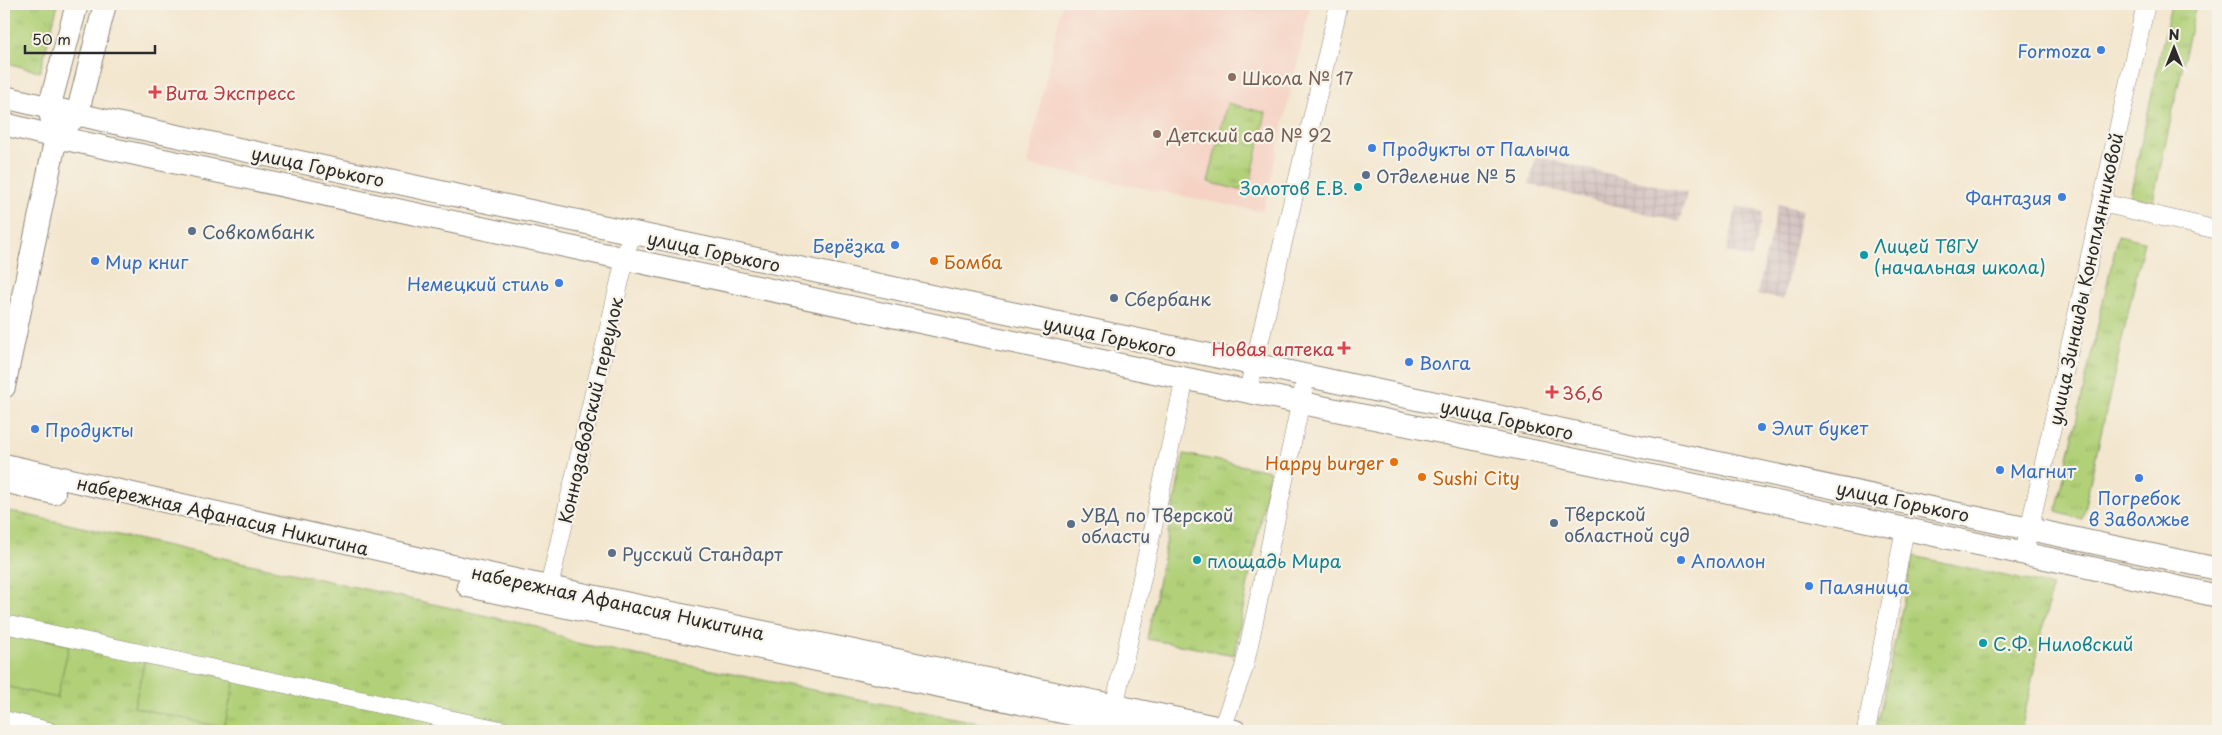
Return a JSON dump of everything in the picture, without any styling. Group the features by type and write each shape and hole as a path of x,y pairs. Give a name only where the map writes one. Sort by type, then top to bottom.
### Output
{"main road":[{"path":"4,387 56,137 49,108 77,4"},
{"path":"56,137 77,114 105,4"},
{"name":"улица Горького","path":"4,97 1254,366 2218,569"},
{"name":"улица Горького","path":"4,124 56,137 625,259 2024,553 2218,596"},
{"name":"набережная Афанасия Никитина","path":"4,465 1113,714 1152,731"},
{"name":"набережная Афанасия Никитина","path":"4,481 512,596 1113,714 1137,711 1226,730"},
{"path":"1137,711 1150,718 1165,731"}],"street":[{"path":"1248,391 1339,4"},
{"name":"улица Зинаиды Коноплянниковой","path":"2024,553 2146,4"},
{"path":"2102,204 2218,230"},
{"name":"Коннозаводский переулок","path":"549,587 631,233"},
{"path":"1226,730 1235,693 1244,668 1306,377"},
{"path":"1113,714 1184,378"},
{"path":"1866,731 1905,529"},
{"path":"4,624 505,731"},
{"path":"4,720 48,731"}],"shaded area":[{"path":"1062,4 1311,4 1263,212 1027,165"},
{"path":"1536,156 1687,193 1679,222 1529,184"},
{"path":"1778,204 1802,210 1783,300 1757,294"},
{"path":"1737,206 1763,212 1752,258 1726,252"}],"green space":[{"path":"4,4 58,4 40,72 4,62"},
{"path":"2171,4 2196,4 2153,201 2130,196"},
{"path":"1227,103 1266,113 1248,192 1208,182"},
{"path":"2118,235 2144,241 2082,519 2056,512"},
{"path":"1184,454 1270,471 1234,655 1147,639"},
{"path":"4,510 533,626 576,643 1020,731 55,731 4,719"},
{"path":"1913,556 2052,586 2021,731 1876,731"},
{"path":"4,630 69,645 57,698 4,686"},
{"path":"145,660 235,680 224,728 134,707"}],"place":[{"name":"Formoza","path":"2101,50"},
{"name":"Школа № 17","path":"1232,77"},
{"name":"Вита Экспресс","path":"155,92"},
{"name":"Детский сад № 92","path":"1157,134"},
{"name":"Продукты от Палыча","path":"1372,148"},
{"name":"Отделение № 5","path":"1366,175"},
{"name":"Золотов Е.В.","path":"1358,187"},
{"name":"Фантазия","path":"2062,197"},
{"name":"Совкомбанк","path":"192,231"},
{"name":"Берёзка","path":"895,245"},
{"name":"Лицей ТвГУ (начальная школа)","path":"1864,255"},
{"name":"Мир книг","path":"95,261"},
{"name":"Бомба","path":"934,261"},
{"name":"Немецкий стиль","path":"559,283"},
{"name":"Сбербанк","path":"1114,298"},
{"name":"Новая аптека","path":"1344,348"},
{"name":"Волга","path":"1409,362"},
{"name":"36,6","path":"1552,392"},
{"name":"Элит букет","path":"1762,427"},
{"name":"Продукты","path":"35,429"},
{"name":"Happy burger","path":"1394,462"},
{"name":"Магнит","path":"2000,470"},
{"name":"Sushi City","path":"1422,477"},
{"name":"Погребок в Заволжье","path":"2139,478"},
{"name":"Тверской областной суд","path":"1554,523"},
{"name":"УВД по Тверской области","path":"1071,524"},
{"name":"Русский Стандарт","path":"612,553"},
{"name":"площадь Мира","path":"1197,560"},
{"name":"Аполлон","path":"1681,560"},
{"name":"Паляница","path":"1809,586"},
{"name":"С.Ф. Ниловский","path":"1983,643"}]}
